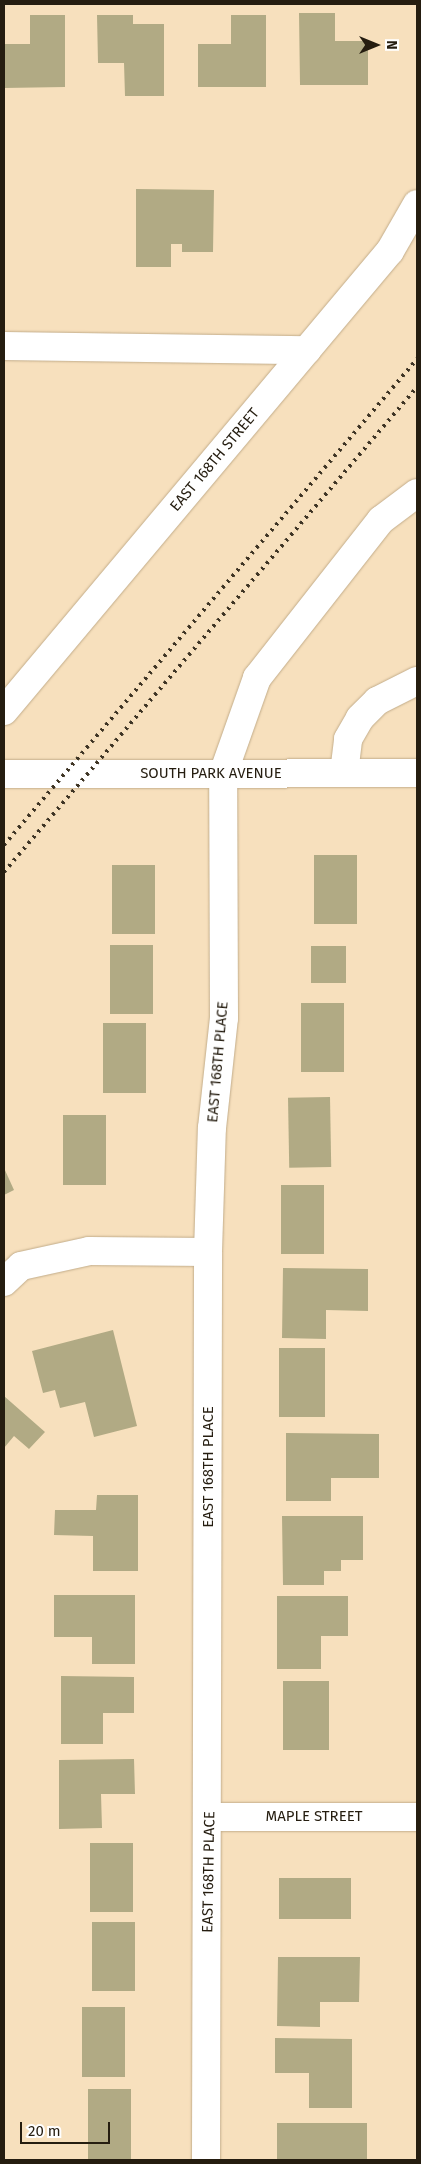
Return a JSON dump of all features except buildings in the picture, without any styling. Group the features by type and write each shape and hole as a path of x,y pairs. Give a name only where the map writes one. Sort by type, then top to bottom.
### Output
{"street":[{"name":"EAST 168TH STREET","path":"4,711 390,251 417,204"},
{"path":"4,346 307,350"},
{"name":"EAST 168TH PLACE","path":"206,2160 210,1817 208,1252 212,1128 224,1018 223,774 257,678 381,520 417,493"},
{"path":"344,773 348,739 360,718 377,701 417,681"},
{"name":"SOUTH PARK AVENUE","path":"4,774 417,773"},
{"path":"4,1282 21,1266 90,1251 208,1252"},
{"name":"MAPLE STREET","path":"210,1817 417,1817"}],"railway":[{"path":"4,845 417,359"},
{"path":"4,872 417,387"}]}
